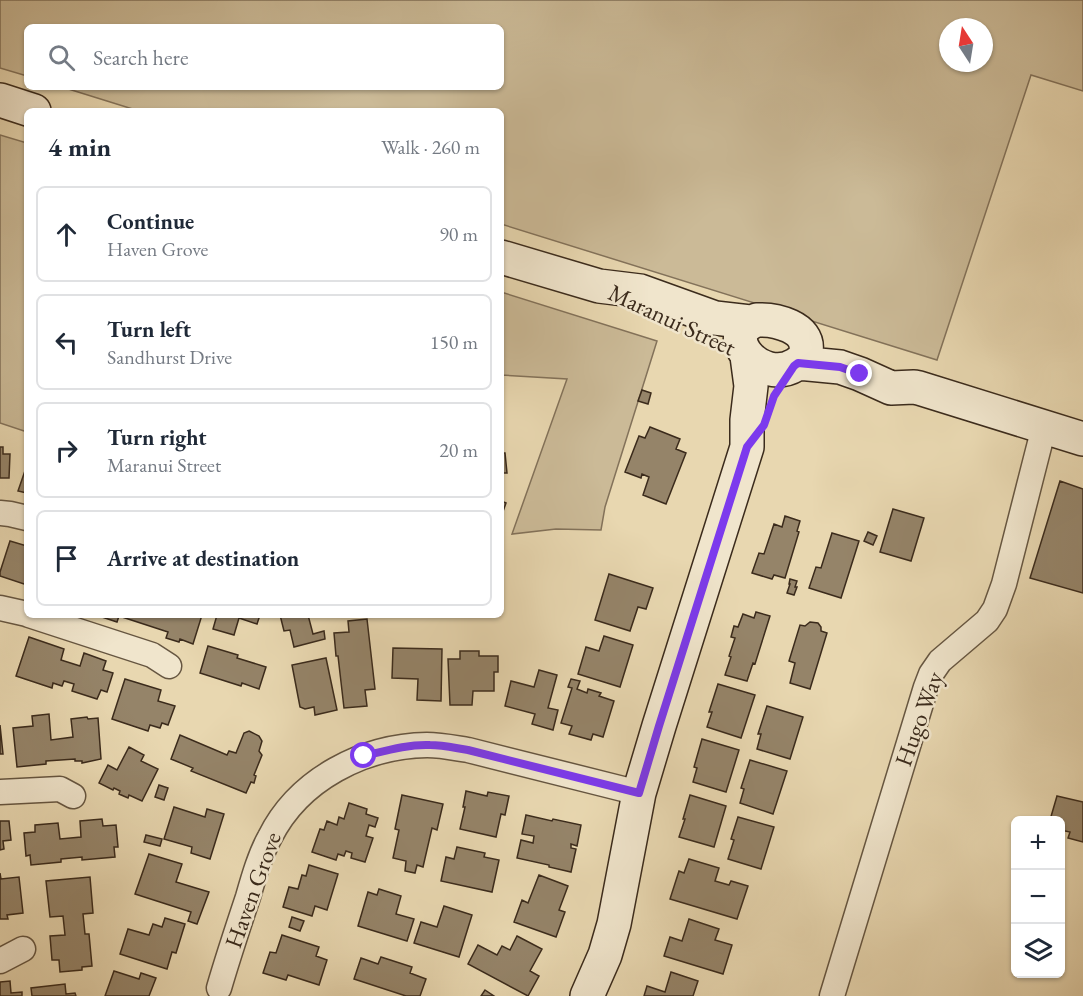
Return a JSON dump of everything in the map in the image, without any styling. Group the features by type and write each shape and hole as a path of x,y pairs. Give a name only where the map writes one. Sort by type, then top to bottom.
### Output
{"main road":[{"path":"0,100 25,108"},
{"name":"Maranui Street","path":"504,258 599,286 640,291 715,318 748,344"},
{"path":"587,996 605,955 614,924 639,793 747,447 751,386 748,344 757,320 785,324 797,354"},
{"path":"748,344 754,363 771,369 780,370 797,354"},
{"path":"797,354 897,371 919,388 1083,439"},
{"path":"747,447 764,425 774,396 797,354"}],"street":[{"name":"Hugo Way","path":"832,996 926,687 940,661 987,621 995,609 1004,584 1044,428"},
{"path":"0,513 24,517"},
{"path":"0,608 24,614"},
{"path":"37,618 152,655 169,666"},
{"name":"Haven Grove","path":"219,988 260,858 280,819 309,788 344,765 364,756 394,749 428,745 445,746 639,793"},
{"path":"0,792 60,789 73,796"},
{"path":"0,961 22,949"}],"shaded area":[{"path":"0,0 1083,0 1083,91 1031,75 937,360 504,225 504,108 129,108 72,90 504,90 504,24 24,24 24,75 0,68"},
{"path":"0,135 24,142 24,431 0,423"},
{"path":"504,293 657,341 605,507 601,530 556,529 512,534 567,379 504,375"}],"building":[{"path":"642,390 651,393 648,404 638,401"},
{"path":"650,427 680,439 676,449 686,453 666,504 643,495 649,477 642,474 641,478 625,472 639,436 645,438"},
{"path":"0,447 3,447 3,454 10,454 9,478 0,478"},
{"path":"504,453 505,453 507,473 504,473"},
{"path":"24,474 24,492 18,491"},
{"path":"1060,481 1083,489 1083,593 1030,578"},
{"path":"893,509 924,518 911,561 880,552"},
{"path":"785,516 800,521 797,531 799,532 785,578 774,575 772,579 752,573 759,553 764,554 774,524 782,527"},
{"path":"868,532 877,536 873,545 864,541"},
{"path":"832,533 859,541 841,598 809,588 816,567 821,568"},
{"path":"10,541 24,545 24,584 0,576"},
{"path":"609,574 653,588 646,609 638,607 630,631 595,620"},
{"path":"790,579 797,581 794,595 787,593"},
{"path":"756,612 770,616 755,664 753,663 747,681 725,675 735,638 731,637 734,626 738,627 743,614 754,618"},
{"path":"105,618 118,618 117,622"},
{"path":"125,618 201,618 193,644 180,639 179,642 166,638 168,632"},
{"path":"216,618 239,618 234,635 213,629"},
{"path":"239,618 259,618 257,624"},
{"path":"281,618 309,618 313,634 324,631 325,639 294,647 290,630 284,631"},
{"path":"367,619 375,689 365,690 367,706 344,708 334,633 349,632 348,621"},
{"path":"810,622 818,623 821,631 827,633 810,689 790,683 795,663 789,661 800,625 805,626"},
{"path":"604,636 633,645 620,687 578,674 586,647 599,651"},
{"path":"29,637 64,649 61,660 80,666 84,653 106,661 103,670 113,673 107,692 101,690 97,699 72,691 74,684 64,681 62,686 53,683 52,688 16,676"},
{"path":"208,646 266,667 259,689 242,683 241,686 200,673"},
{"path":"393,648 442,649 441,701 417,700 418,679 392,678"},
{"path":"460,651 479,651 479,656 498,656 498,672 494,672 494,691 473,691 472,705 450,705 448,659 460,659"},
{"path":"326,658 337,710 315,715 314,707 305,709 300,707 292,665"},
{"path":"539,670 557,675 548,708 558,710 553,730 532,724 535,714 505,706 511,681 534,687"},
{"path":"125,679 161,690 158,701 175,706 168,725 162,723 160,728 150,725 148,731 112,719"},
{"path":"571,679 580,681 577,689 587,693 588,689 601,693 599,696 614,701 603,737 593,734 591,740 569,734 572,726 561,723 572,688 568,687"},
{"path":"718,684 755,695 741,738 707,727"},
{"path":"767,706 803,717 790,759 757,749 761,734 758,734"},
{"path":"49,714 51,740 73,737 71,719 98,718 101,759 82,763 75,759 46,761 46,764 17,767 13,728 33,726 32,716"},
{"path":"0,725 3,754 0,754"},
{"path":"249,731 259,736 262,741 259,751 262,755 254,775 256,776 254,783 251,782 246,793 191,771 193,768 171,759 180,735 227,755 229,751 236,753 244,733"},
{"path":"702,739 739,750 726,792 693,782 697,768 694,767"},
{"path":"129,747 144,755 141,761 158,769 142,801 129,795 128,798 119,794 120,791 99,783 108,765 117,770"},
{"path":"750,760 787,771 773,814 740,803 744,789 741,788"},
{"path":"159,785 168,788 164,800 155,797"},
{"path":"466,791 487,796 488,792 509,796 505,815 501,814 496,837 460,829"},
{"path":"402,795 443,804 437,830 432,828 423,867 417,865 415,873 405,871 406,861 393,858 399,830 395,829"},
{"path":"690,795 726,806 714,847 679,837"},
{"path":"1057,796 1083,802 1083,842 1068,838 1070,832 1065,831 1065,816 1051,816"},
{"path":"349,803 367,809 366,814 378,818 375,827 369,825 366,836 373,838 365,862 351,858 352,853 346,851 344,856 338,854 336,860 312,852 320,829 324,830 327,821 337,825 339,817 344,819"},
{"path":"174,807 205,817 207,809 224,814 210,859 191,853 192,847 164,839"},
{"path":"526,815 581,825 577,846 571,844 571,848 576,849 571,872 517,858 521,840 533,843 534,836 522,834"},
{"path":"738,817 774,827 761,869 728,859"},
{"path":"102,819 103,826 116,825 118,847 114,847 115,857 61,859 61,862 31,865 30,855 26,856 24,833 35,832 35,825 58,823 60,839 81,837 80,821"},
{"path":"0,821 9,821 11,840 3,841 4,849 0,850"},
{"path":"146,835 162,839 160,846 144,842"},
{"path":"457,847 485,853 484,857 499,860 492,892 441,881 446,857 454,859"},
{"path":"149,854 182,864 176,882 209,892 197,924 188,921 191,912 135,894"},
{"path":"689,859 719,868 715,881 729,885 731,881 748,886 737,919 670,899 679,871 684,873"},
{"path":"309,865 338,874 327,910 315,906 312,916 283,907 289,887 298,889 302,875 306,876"},
{"path":"0,873 1,879 19,877 23,913 7,915 8,919 0,919"},
{"path":"539,875 568,886 559,910 565,912 556,937 514,922 522,900 528,903"},
{"path":"90,877 93,913 83,914 85,934 89,934 92,966 82,967 82,970 60,972 59,960 52,960 50,936 65,935 63,916 50,917 46,881"},
{"path":"379,889 401,896 396,914 414,919 407,941 358,926 368,892 377,895"},
{"path":"444,906 472,915 459,957 414,943 421,922 437,927"},
{"path":"292,917 304,921 300,931 289,927"},
{"path":"165,918 185,924 176,953 172,952 167,969 120,954 128,929 149,935 153,924 162,927"},
{"path":"689,919 719,929 715,940 732,945 723,974 664,956 670,937 682,941"},
{"path":"282,935 319,947 316,956 327,960 319,985 288,975 286,980 263,973 270,952 276,953"},
{"path":"517,936 542,949 530,971 539,976 528,996 468,964 478,945 497,955 502,946 510,950"},
{"path":"381,957 412,967 410,973 426,979 420,996 406,996 354,979 361,958 378,964"},
{"path":"114,971 139,979 141,973 156,978 149,996 105,996"},
{"path":"671,972 698,981 693,996 644,996 647,986 665,992"},
{"path":"10,981 11,993 22,992 22,996 0,996 0,982"},
{"path":"65,984 66,994 75,993 76,996 32,996 31,988"},
{"path":"485,990 494,996 481,996"}],"route":[{"path":"364,756 410,746 445,746 639,793 747,447 764,425 774,396 798,363 840,367 860,374"}]}
